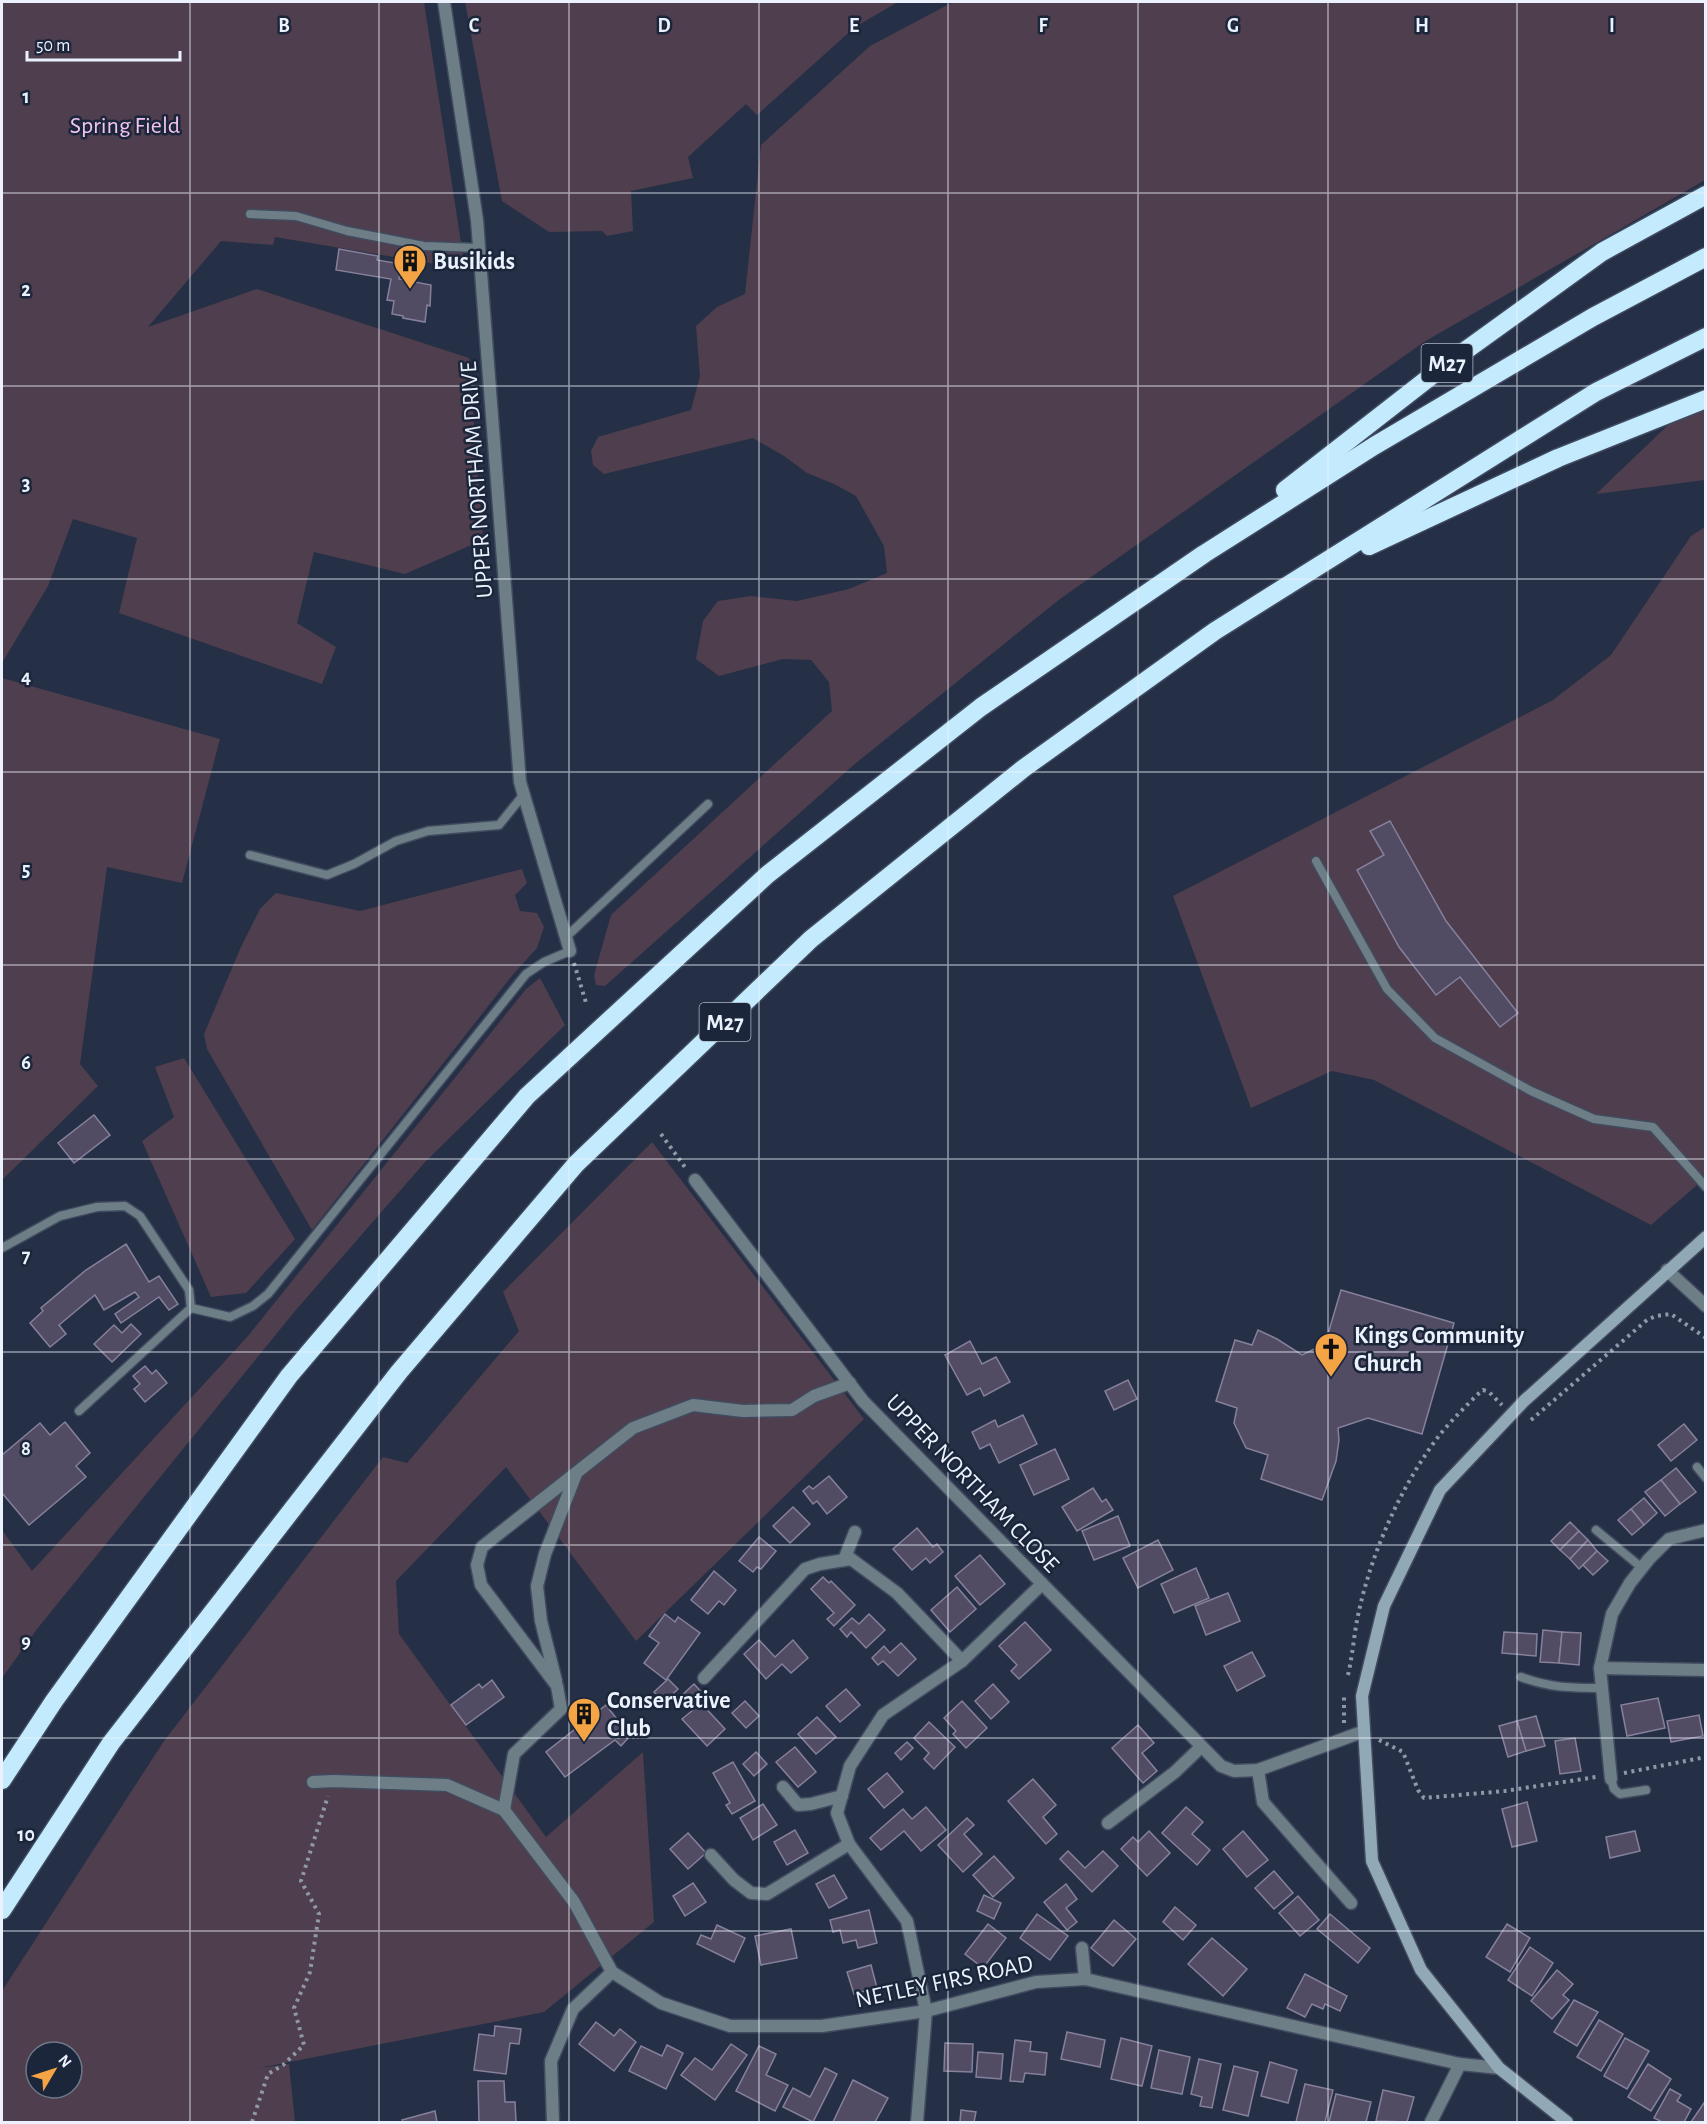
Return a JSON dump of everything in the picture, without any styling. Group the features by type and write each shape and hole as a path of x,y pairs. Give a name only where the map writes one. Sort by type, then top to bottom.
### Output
{"highway":[{"name":"M27","path":"1204,554 1444,366 1602,252 1706,195"},
{"name":"M27","path":"2,1780 54,1701 289,1376 526,1096 767,875 981,707 1204,554 1374,446 1593,317 1706,257"},
{"name":"M27","path":"2,1910 111,1743 399,1372 576,1164 811,939 1024,768 1215,631 1596,392 1706,337"},
{"name":"M27","path":"1298,579 1557,458 1706,399"}],"main road":[{"path":"1567,2122 1499,2068 1421,1970 1372,1861 1362,1732 1362,1696 1384,1606 1440,1490 1524,1401 1666,1270 1706,1237"}],"street":[{"name":"UPPER NORTHAM DRIVE","path":"444,2 477,220 520,782 570,951"},
{"name":"UPPER NORTHAM CLOSE","path":"695,1180 863,1401 1221,1766 1234,1771 1258,1770 1362,1732"},
{"path":"1666,1270 1706,1306"},
{"path":"557,1686 481,1585 477,1565 482,1547 633,1428 693,1405 743,1411 792,1410 814,1396 850,1383"},
{"path":"504,1810 514,1754 561,1709 537,1586 545,1554 577,1472"},
{"path":"1611,1777 1600,1668 1612,1614 1630,1583 1669,1539 1706,1530"},
{"path":"844,1560 855,1532"},
{"path":"705,1678 805,1569 851,1559 897,1593 962,1661"},
{"path":"917,2122 926,2011 907,1921 849,1844 837,1813 850,1766 883,1715 962,1661 1042,1584"},
{"path":"1600,1668 1706,1670"},
{"path":"1108,1823 1174,1772 1201,1747"},
{"path":"1258,1770 1263,1802 1351,1903"},
{"name":"NETLEY FIRS ROAD","path":"313,1782 447,1785 504,1810 574,1902 612,1972 660,2003 730,2026 822,2026 926,2011 1036,1982 1085,1979 1460,2064 1499,2068"},
{"path":"783,1787 798,1804 812,1804 842,1796"},
{"path":"711,1855 734,1880 751,1893 767,1894 849,1844"},
{"path":"1082,1948 1085,1979"},
{"path":"553,2122 550,2061 573,2009 612,1972"},
{"path":"1431,2122 1460,2064"}],"lane":[{"path":"250,214 296,216 347,231 424,246 479,248"},
{"path":"250,855 327,875 396,842 428,831 499,825 524,794"},
{"path":"566,938 708,804"},
{"path":"1316,861 1387,989 1436,1038 1531,1091 1594,1119 1653,1127 1706,1187"},
{"path":"191,1308 230,1317 253,1306 268,1294 526,974 544,962 570,951"},
{"path":"2,1248 60,1216 97,1207 125,1206 140,1216 189,1290 191,1308"},
{"path":"79,1411 191,1308"},
{"path":"1697,1467 1706,1478"},
{"path":"1596,1530 1642,1568"},
{"path":"1521,1677 1542,1685 1565,1688 1602,1688"},
{"path":"1611,1777 1614,1789 1620,1794 1646,1790"}],"path":[{"path":"570,951 587,1006"},
{"path":"661,1134 695,1180"},
{"path":"1362,1732 1403,1752 1418,1790 1424,1798 1505,1791 1611,1777 1706,1757"},
{"path":"252,2122 268,2074 283,2065 304,2045 294,2008 310,1972 319,1914 301,1881 333,1781"}],"green space":[{"name":"Spring Field","path":"2,2 424,2 465,269 275,237 273,245 221,241 148,327 257,289 469,358 483,540 405,574 314,552 297,623 336,647 322,684 119,613 137,538 73,519 48,586 2,663"},
{"path":"465,2 898,2 855,27 757,115 746,104 688,157 693,178 631,191 633,231 607,236 602,231 549,232 502,201"},
{"path":"953,2 1705,2 1705,180 1424,342 1060,599 856,763 605,986 596,985 594,975 611,915 832,711 829,682 811,660 783,659 719,676 696,659 703,621 718,601 751,596 797,601 849,589 887,573 884,546 856,496 807,473 753,438 604,474 593,465 591,451 598,437 691,410 700,376 696,326 717,307 745,294 761,145 870,46"},
{"path":"1705,399 1705,480 1596,494 1689,405"},
{"path":"1705,527 1705,1178 1651,1225 1374,1080 1332,1071 1251,1108 1173,896 1553,700 1611,655 1691,536"},
{"path":"2,678 220,739 182,883 107,867 80,1064 98,1086 2,1180"},
{"path":"522,869 527,883 515,895 520,911 537,913 544,927 537,948 515,972 312,1230 207,1049 204,1034 241,947 260,909 276,893 360,911"},
{"path":"540,978 565,1025 426,1161 295,1311 37,1629 2,1678 2,1530 32,1571 248,1336 526,989"},
{"path":"184,1058 295,1239 246,1293 211,1297 142,1141 174,1117 155,1067"},
{"path":"652,1142 864,1419 636,1641 506,1467 396,1581 399,1634 546,1837 643,1752 654,1922 544,2012 259,2068 289,2064 295,2122 2,2122 2,1991 164,1741 383,1457 407,1463 519,1331 503,1292"}],"building":[{"name":"Busikids","path":"339,249 378,256 377,260 401,264 399,279 431,285 430,306 427,305 425,322 392,314 394,301 387,300 391,279 336,270"},
{"path":"1390,821 1446,921 1518,1013 1500,1027 1460,977 1436,995 1399,947 1357,870 1384,855 1370,831"},
{"path":"94,1115 110,1135 74,1163 58,1143"},
{"path":"126,1244 149,1282 159,1276 178,1304 169,1310 159,1297 121,1323 115,1314 139,1297 135,1292 104,1310 95,1295 59,1325 66,1334 50,1347 30,1323 43,1311 41,1308 86,1270"},
{"name":"Kings Community Church","path":"1341,1290 1454,1323 1422,1434 1368,1418 1338,1428 1336,1461 1322,1500 1261,1479 1268,1455 1246,1448 1234,1423 1237,1408 1216,1401 1235,1340 1252,1345 1258,1330 1302,1355 1325,1344"},
{"path":"131,1324 141,1334 112,1362 94,1344 114,1325 122,1333"},
{"path":"970,1341 982,1364 996,1357 1010,1382 984,1396 980,1388 967,1395 945,1355"},
{"path":"145,1366 152,1374 156,1370 167,1383 145,1402 134,1389 140,1384 133,1376"},
{"path":"1128,1380 1137,1399 1114,1410 1105,1391"},
{"path":"1023,1415 1037,1444 999,1463 990,1444 980,1449 972,1432 995,1420 998,1427"},
{"path":"65,1422 90,1453 76,1466 86,1477 29,1525 2,1493 2,1455 40,1423 50,1435"},
{"path":"1684,1424 1697,1440 1671,1461 1658,1445"},
{"path":"1055,1449 1069,1479 1034,1495 1020,1465"},
{"path":"1676,1468 1696,1492 1680,1504 1661,1480"},
{"path":"829,1476 847,1497 827,1514 817,1501 813,1504 803,1491 809,1486 813,1489"},
{"path":"1661,1480 1680,1504 1665,1516 1645,1492"},
{"path":"1093,1488 1102,1502 1106,1499 1113,1510 1077,1531 1062,1507"},
{"path":"1644,1498 1657,1513 1644,1525 1631,1509"},
{"path":"793,1507 810,1524 790,1543 773,1526"},
{"path":"1631,1509 1644,1525 1632,1535 1618,1520"},
{"path":"1118,1516 1130,1546 1094,1560 1082,1531"},
{"path":"1570,1522 1579,1531 1560,1550 1551,1541"},
{"path":"917,1528 933,1547 937,1544 943,1552 930,1563 926,1558 912,1570 893,1549"},
{"path":"1579,1531 1588,1540 1570,1559 1560,1550"},
{"path":"759,1537 776,1551 761,1569 757,1567 753,1572 739,1561"},
{"path":"1158,1540 1173,1570 1138,1588 1123,1558"},
{"path":"1588,1540 1597,1551 1579,1569 1570,1559"},
{"path":"1597,1551 1608,1561 1593,1575 1583,1565"},
{"path":"980,1555 1005,1584 980,1605 955,1576"},
{"path":"1196,1568 1209,1598 1174,1613 1161,1584"},
{"path":"714,1571 736,1590 724,1605 719,1601 708,1614 691,1600"},
{"path":"823,1577 829,1583 831,1581 855,1605 834,1626 827,1619 834,1613 811,1589"},
{"path":"957,1587 976,1609 950,1632 931,1610"},
{"path":"1228,1593 1240,1621 1206,1635 1195,1606"},
{"path":"665,1614 675,1622 678,1617 700,1633 666,1680 644,1663 659,1643 649,1636"},
{"path":"869,1614 885,1630 866,1648 851,1632 847,1637 840,1629 852,1618 859,1624"},
{"path":"1025,1622 1051,1650 1019,1679 1011,1671 1017,1665 999,1646"},
{"path":"1543,1630 1562,1632 1559,1663 1540,1662"},
{"path":"1504,1632 1537,1634 1536,1656 1502,1653"},
{"path":"1562,1632 1581,1633 1579,1665 1559,1663"},
{"path":"759,1640 775,1657 793,1640 808,1658 791,1673 782,1664 766,1679 744,1654"},
{"path":"901,1643 916,1659 898,1676 883,1661 878,1665 872,1658 884,1646 890,1653"},
{"path":"1252,1652 1265,1676 1237,1691 1224,1666"},
{"path":"668,1679 678,1689 664,1702 654,1692"},
{"path":"492,1680 504,1697 466,1725 451,1705 479,1684 482,1688"},
{"path":"694,1684 706,1697 700,1702 725,1729 707,1746 682,1719 693,1710 681,1696"},
{"path":"993,1684 1009,1702 991,1719 975,1701"},
{"path":"846,1689 860,1705 840,1722 826,1706"},
{"path":"1658,1698 1665,1728 1627,1736 1621,1705"},
{"path":"745,1701 759,1716 746,1728 732,1713"},
{"path":"962,1701 987,1728 966,1748 953,1734 956,1731 944,1718"},
{"name":"Conservative Club","path":"606,1705 630,1736 621,1746 615,1740 565,1777 546,1752"},
{"path":"1699,1715 1703,1736 1671,1742 1667,1721"},
{"path":"1536,1716 1545,1746 1526,1751 1517,1721"},
{"path":"817,1717 836,1737 816,1754 798,1734"},
{"path":"1517,1721 1526,1751 1508,1757 1499,1726"},
{"path":"929,1722 955,1747 934,1769 924,1759 929,1753 914,1738"},
{"path":"1138,1725 1154,1743 1142,1753 1157,1771 1143,1783 1112,1748"},
{"path":"1575,1738 1581,1771 1560,1774 1555,1741"},
{"path":"907,1742 913,1748 901,1760 895,1753"},
{"path":"795,1747 816,1772 798,1787 776,1762"},
{"path":"756,1752 767,1764 754,1776 743,1764"},
{"path":"733,1762 755,1801 732,1814 726,1805 730,1803 713,1773"},
{"path":"887,1773 903,1792 884,1808 868,1789"},
{"path":"1033,1779 1056,1805 1043,1817 1057,1834 1046,1844 1008,1801"},
{"path":"1527,1802 1537,1841 1512,1847 1502,1809"},
{"path":"763,1804 777,1825 753,1840 740,1818"},
{"path":"926,1807 946,1830 921,1851 904,1831 881,1850 870,1838 903,1809 912,1819"},
{"path":"1186,1807 1203,1822 1192,1834 1210,1850 1197,1865 1162,1833"},
{"path":"967,1818 974,1825 964,1834 982,1854 963,1872 938,1845"},
{"path":"795,1830 808,1853 787,1865 774,1842"},
{"path":"1149,1831 1170,1853 1147,1876 1121,1849 1133,1837 1138,1842"},
{"path":"1243,1831 1268,1860 1247,1877 1223,1849"},
{"path":"1635,1831 1640,1851 1610,1858 1606,1837"},
{"path":"688,1833 706,1853 688,1869 670,1849"},
{"path":"1068,1851 1085,1868 1103,1851 1118,1866 1092,1892 1060,1859"},
{"path":"994,1856 1014,1878 993,1897 973,1875"},
{"path":"1274,1871 1293,1893 1274,1909 1255,1888"},
{"path":"834,1875 847,1898 829,1908 816,1884"},
{"path":"693,1883 706,1902 685,1916 673,1896"},
{"path":"1066,1884 1077,1899 1066,1908 1077,1922 1067,1930 1044,1902"},
{"path":"984,1895 1001,1903 994,1919 977,1911"},
{"path":"1298,1896 1319,1920 1300,1936 1279,1913"},
{"path":"1175,1907 1196,1925 1183,1940 1163,1922"},
{"path":"869,1910 877,1943 858,1948 856,1940 843,1943 840,1930 833,1932 830,1920"},
{"path":"1037,1914 1068,1936 1050,1960 1020,1938"},
{"path":"1330,1914 1370,1948 1358,1963 1317,1929"},
{"path":"1114,1920 1136,1939 1113,1966 1091,1948"},
{"path":"988,1924 1006,1938 983,1968 965,1954"},
{"path":"1507,1924 1530,1938 1510,1972 1486,1957"},
{"path":"717,1925 745,1938 734,1962 697,1944 701,1935 711,1939"},
{"path":"791,1929 797,1958 761,1965 755,1936"},
{"path":"1212,1938 1247,1969 1223,1996 1188,1964"},
{"path":"1530,1947 1553,1963 1532,1996 1508,1980"},
{"path":"871,1965 877,1988 854,1994 847,1972"},
{"path":"1557,1970 1573,1984 1563,1995 1569,2000 1552,2019 1531,2001"},
{"path":"1305,1974 1347,1996 1340,2011 1325,2004 1323,2009 1312,2004 1305,2017 1287,2008"},
{"path":"1574,2000 1598,2012 1577,2046 1554,2032"},
{"path":"1599,2020 1623,2034 1601,2071 1577,2057"},
{"path":"596,2022 614,2036 620,2029 636,2042 614,2071 579,2044"},
{"path":"495,2026 521,2029 519,2044 510,2043 506,2074 474,2070 479,2034 494,2036"},
{"path":"1067,2032 1105,2040 1100,2067 1061,2059"},
{"path":"1121,2038 1152,2046 1142,2086 1111,2079"},
{"path":"1625,2038 1649,2051 1627,2089 1604,2076"},
{"path":"1015,2040 1031,2042 1030,2051 1047,2053 1045,2075 1025,2073 1023,2082 1010,2081"},
{"path":"945,2043 973,2044 972,2072 944,2071"},
{"path":"731,2044 747,2055 715,2100 681,2075 695,2058 712,2070"},
{"path":"667,2045 683,2053 666,2089 629,2071 641,2046 662,2056"},
{"path":"759,2046 776,2054 766,2075 788,2085 775,2111 736,2091"},
{"path":"1159,2050 1190,2057 1182,2094 1151,2088"},
{"path":"978,2052 1003,2054 1001,2079 976,2077"},
{"path":"1199,2059 1221,2064 1212,2108 1200,2106 1202,2097 1191,2094"},
{"path":"1270,2062 1297,2070 1288,2103 1261,2096"},
{"path":"1648,2064 1671,2079 1651,2111 1628,2097"},
{"path":"1234,2066 1258,2072 1248,2116 1223,2110"},
{"path":"825,2068 837,2074 813,2122 783,2107 793,2088 810,2097"},
{"path":"853,2080 888,2098 875,2122 833,2122"},
{"path":"478,2081 504,2081 505,2102 515,2102 516,2122 479,2122"},
{"path":"1305,2084 1333,2090 1325,2122 1296,2122"},
{"path":"1670,2089 1681,2095 1677,2101 1691,2109 1684,2122 1662,2122 1654,2118"},
{"path":"1383,2090 1414,2097 1407,2122 1376,2121"},
{"path":"1336,2094 1371,2102 1366,2122 1329,2122"},
{"path":"1706,2100 1706,2122 1691,2122"},
{"path":"961,2110 976,2112 974,2122 960,2122"},
{"path":"435,2111 437,2122 403,2122 402,2120"}],"place":[{"name":"Busikids","path":"410,290"},
{"name":"Kings Community Church","path":"1331,1378"},
{"name":"Conservative Club","path":"584,1743"}]}
